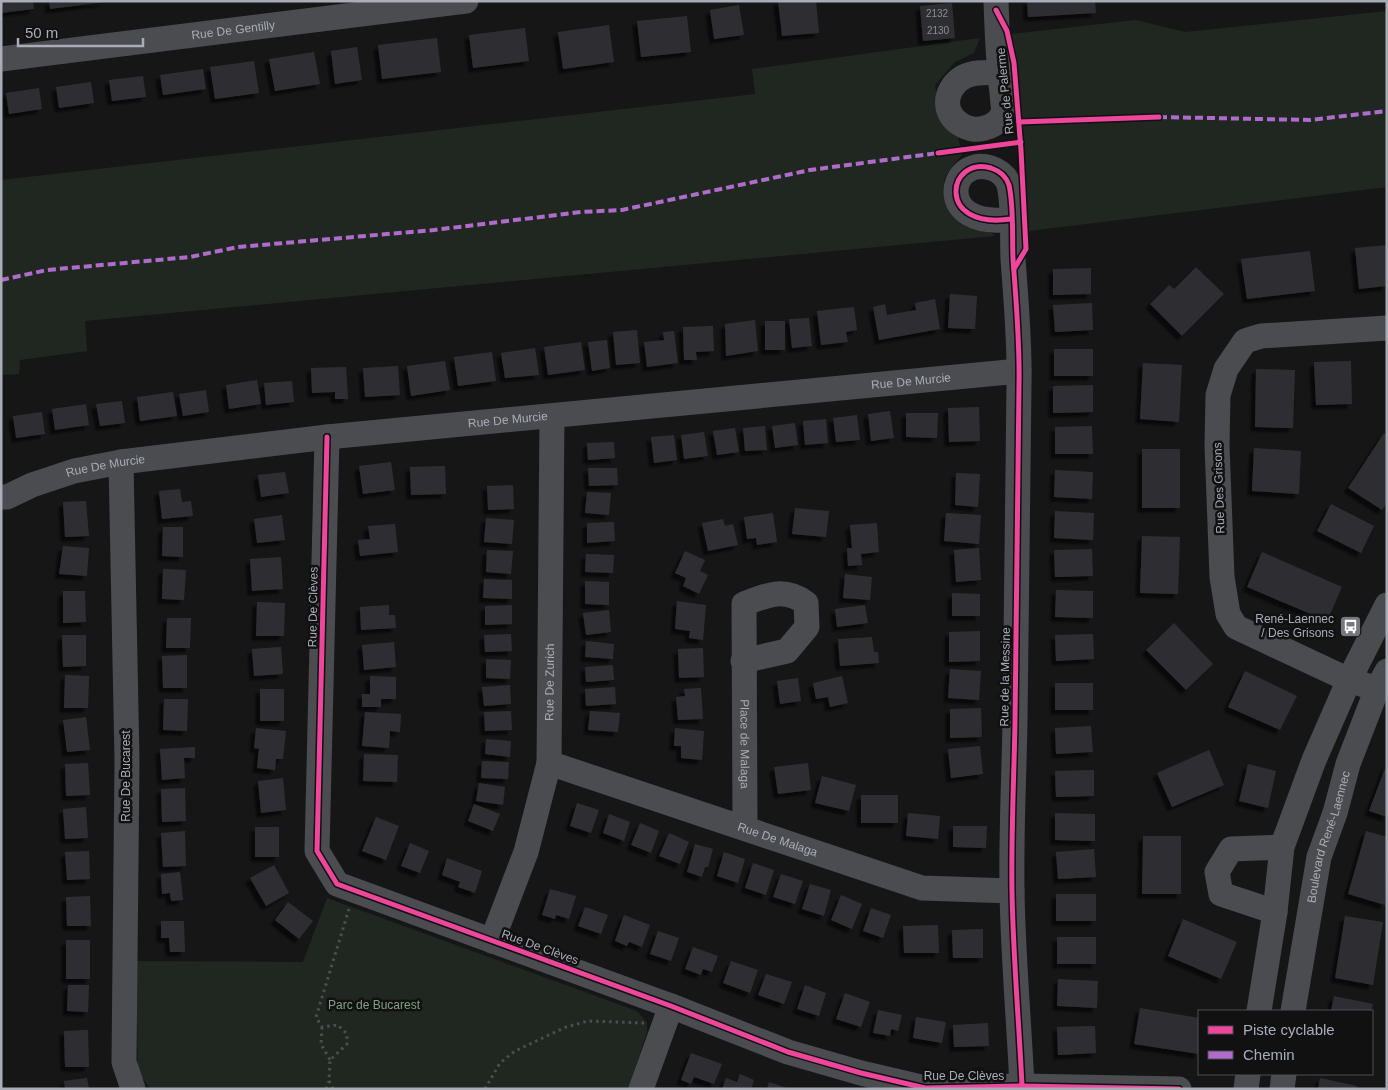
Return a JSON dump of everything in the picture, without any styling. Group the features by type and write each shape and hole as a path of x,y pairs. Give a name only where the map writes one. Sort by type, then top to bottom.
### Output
{"street":[{"name":"Rue De Gentilly","path":"1,59 466,1"},
{"name":"Rue de Palerme","path":"996,1 999,72"},
{"name":"Rue de la Messine","path":"1011,219 1019,371 1012,891 1022,1086"},
{"name":"Rue Des Grisons","path":"1382,680 1349,680 1236,627 1228,614 1222,577 1217,445 1218,395 1226,369 1245,341 1261,336 1387,328"},
{"name":"Rue De Murcie","path":"1,497 7,497 32,485 74,471 121,462 327,437 1019,371"},
{"name":"Rue De Zurich","path":"492,940 526,852 549,762 552,416"},
{"name":"Rue De Clèves","path":"327,437 318,851 337,884 354,892 492,940 668,1016 861,1073 925,1088 1022,1086 1179,1089"},
{"name":"Rue De Bucarest","path":"121,462 127,760 124,1062 133,1089"},
{"path":"1258,1010 1275,912 1282,847 1314,760 1349,680 1387,605"},
{"name":"Place de Malaga","path":"743,661 745,826"},
{"name":"Boulevard René-Laennec","path":"1293,1010 1319,857 1335,813 1348,764 1382,680"},
{"name":"Rue De Malaga","path":"549,762 745,826 922,888 1012,891"},
{"path":"1275,912 1221,894 1216,872 1230,849 1282,847"},
{"path":"641,1089 668,1016"},
{"path":"1246,1089 1248,1075"},
{"path":"1282,1089 1284,1075"}],"path":[{"path":"330,1060 325,1055 322,1044 322,1027 316,1017 354,892"},
{"path":"485,1089 500,1063 515,1051 566,1027 588,1021 647,1024 668,1016"},
{"path":"322,1027 338,1026 347,1034 347,1044 330,1060 329,1081 326,1089"},
{"path":"329,1081 333,1089"}],"green space":[{"path":"1387,11 1387,187 1029,231 1011,34 1136,20 1185,32"},
{"path":"980,38 974,53 955,62 935,85 939,111 957,132 962,155 946,177 944,182 945,193 954,208 982,225 995,236 85,321 87,351 20,360 19,374 1,375 1,180 755,94 752,69"},
{"name":"Parc de Bucarest","path":"327,898 637,1011 647,1023 647,1032 628,1089 151,1089 142,1078 138,1068 136,961 303,962"}],"building":[{"path":"1,1 33,1 34,9 1,13"},
{"path":"49,1 105,1 105,2 50,9"},
{"path":"778,1 816,1 819,33 782,36"},
{"path":"1027,1 1095,1 1096,13 1028,17"},
{"path":"952,3 955,38 923,41 920,6"},
{"path":"739,5 744,35 714,39 710,10"},
{"path":"687,16 691,52 641,57 637,21"},
{"path":"609,25 614,62 563,69 558,32"},
{"path":"525,28 529,61 473,68 469,35"},
{"path":"437,38 441,72 382,79 378,45"},
{"path":"357,47 362,80 335,84 331,51"},
{"path":"314,52 320,84 275,91 269,59"},
{"path":"254,61 259,93 215,99 210,67"},
{"path":"203,69 206,89 163,95 160,75"},
{"path":"143,76 146,97 112,101 109,80"},
{"path":"91,82 94,103 59,108 56,87"},
{"path":"39,88 42,109 9,114 6,93"},
{"path":"1387,245 1387,286 1359,289 1355,248"},
{"path":"1310,251 1315,291 1247,299 1241,259"},
{"path":"1196,267 1224,294 1182,336 1150,304 1169,285 1174,289"},
{"path":"1091,268 1091,294 1053,295 1053,269"},
{"path":"950,294 977,296 975,329 948,328"},
{"path":"935,299 940,329 879,340 873,307 885,304 887,315 916,310 915,303"},
{"path":"1092,303 1093,330 1055,332 1053,305"},
{"path":"854,307 857,330 846,332 848,342 821,345 817,311"},
{"path":"809,318 812,346 792,348 789,319"},
{"path":"755,320 758,351 726,356 725,324"},
{"path":"765,321 785,321 785,350 765,350"},
{"path":"713,326 714,351 696,352 697,360 684,360 683,327"},
{"path":"637,330 640,363 616,365 613,332"},
{"path":"674,331 678,363 647,367 644,342 664,340 663,332"},
{"path":"607,340 610,368 592,371 588,342"},
{"path":"581,342 585,370 548,375 544,347"},
{"path":"535,348 539,375 505,378 501,353"},
{"path":"1054,349 1093,349 1093,376 1054,376"},
{"path":"492,352 496,381 458,386 454,357"},
{"path":"445,361 450,390 411,396 407,366"},
{"path":"1351,361 1352,404 1316,405 1314,362"},
{"path":"1143,363 1182,365 1179,422 1140,419"},
{"path":"398,366 400,395 365,397 363,368"},
{"path":"346,367 348,399 335,399 335,392 312,393 311,368"},
{"path":"1256,369 1295,370 1293,428 1255,427"},
{"path":"257,380 261,404 229,409 226,385"},
{"path":"292,381 294,402 266,405 264,383"},
{"path":"1093,385 1093,412 1053,413 1053,386"},
{"path":"206,390 209,412 183,416 179,394"},
{"path":"173,392 177,416 140,421 137,397"},
{"path":"122,401 125,423 100,426 96,404"},
{"path":"86,404 89,425 55,430 52,409"},
{"path":"979,407 980,441 949,442 948,408"},
{"path":"890,411 894,438 871,441 868,414"},
{"path":"42,412 45,434 16,438 13,416"},
{"path":"906,413 938,413 937,438 906,437"},
{"path":"857,415 860,440 836,442 833,418"},
{"path":"826,419 828,443 805,445 803,421"},
{"path":"795,423 798,445 775,448 772,426"},
{"path":"765,426 767,450 745,451 743,428"},
{"path":"1092,426 1093,454 1055,454 1055,427"},
{"path":"735,428 739,452 717,455 713,431"},
{"path":"704,432 708,456 684,459 681,435"},
{"path":"1384,433 1387,435 1387,503 1382,510 1348,488"},
{"path":"674,435 677,460 654,463 651,437"},
{"path":"614,442 615,458 588,460 587,443"},
{"path":"1254,448 1301,451 1299,494 1252,491"},
{"path":"1142,449 1180,449 1180,508 1142,508"},
{"path":"391,462 395,490 363,494 359,466"},
{"path":"445,466 446,494 411,495 410,467"},
{"path":"588,468 617,468 618,485 589,486"},
{"path":"1055,470 1093,472 1092,499 1054,497"},
{"path":"285,472 289,493 261,497 258,475"},
{"path":"956,473 980,474 978,507 955,505"},
{"path":"513,485 514,509 488,510 487,486"},
{"path":"180,489 182,502 191,501 193,516 162,519 159,491"},
{"path":"587,492 611,493 609,515 585,513"},
{"path":"86,501 89,536 65,537 63,502"},
{"path":"1331,504 1374,526 1361,553 1317,531"},
{"path":"795,508 829,511 826,537 792,534"},
{"path":"1055,511 1094,513 1093,540 1054,538"},
{"path":"773,513 777,542 757,545 756,538 747,539 744,517"},
{"path":"946,513 981,515 979,544 944,541"},
{"path":"282,515 285,540 257,543 254,519"},
{"path":"486,518 514,520 512,544 484,542"},
{"path":"723,519 725,526 733,524 738,545 708,551 702,523"},
{"path":"614,522 615,541 587,543 587,523"},
{"path":"877,523 879,552 861,554 862,565 848,566 847,548 852,548 850,525"},
{"path":"395,524 398,552 360,556 358,540 370,539 368,526"},
{"path":"163,527 183,527 183,557 162,556"},
{"path":"1142,536 1180,537 1178,594 1140,593"},
{"path":"63,546 89,548 87,576 59,574"},
{"path":"979,548 981,580 956,582 954,550"},
{"path":"1092,549 1093,576 1055,577 1054,550"},
{"path":"487,550 513,551 511,574 486,572"},
{"path":"685,551 705,560 700,571 708,575 699,594 683,586 686,578 675,573"},
{"path":"1262,552 1342,587 1327,621 1247,587"},
{"path":"586,554 614,555 613,573 585,572"},
{"path":"281,557 283,589 252,591 250,559"},
{"path":"163,569 186,570 184,600 162,599"},
{"path":"845,574 872,577 870,600 843,598"},
{"path":"484,579 512,580 512,599 483,598"},
{"path":"585,581 609,582 609,605 585,604"},
{"path":"1056,590 1093,591 1093,618 1055,617"},
{"path":"63,591 85,591 86,622 63,623"},
{"path":"952,593 980,594 980,616 952,616"},
{"path":"677,601 706,605 703,640 689,638 690,631 675,629"},
{"path":"257,602 285,603 284,636 256,636"},
{"path":"389,605 389,615 395,615 396,628 361,630 360,607"},
{"path":"512,605 512,624 485,625 485,606"},
{"path":"865,605 868,623 837,627 835,609"},
{"path":"609,610 611,632 586,635 583,613"},
{"path":"167,618 191,618 190,648 166,648"},
{"path":"1174,623 1213,664 1186,690 1146,650"},
{"path":"980,631 980,661 949,662 949,632"},
{"path":"511,634 512,651 485,652 484,635"},
{"path":"1093,634 1094,659 1056,661 1055,635"},
{"path":"62,635 86,635 86,666 63,667"},
{"path":"872,637 874,652 878,652 879,663 840,666 838,639"},
{"path":"586,641 614,644 613,659 585,657"},
{"path":"394,642 396,667 364,670 362,645"},
{"path":"281,647 283,674 254,676 252,649"},
{"path":"703,648 704,677 679,678 678,649"},
{"path":"187,655 187,688 163,688 162,656"},
{"path":"486,659 511,660 510,679 486,678"},
{"path":"613,665 614,680 586,682 585,667"},
{"path":"950,669 981,671 979,700 948,698"},
{"path":"1245,671 1297,696 1280,730 1228,707"},
{"path":"65,675 89,676 88,708 64,708"},
{"path":"370,676 396,677 396,699 381,699 381,707 362,707 362,694 370,694"},
{"path":"842,676 848,703 830,707 828,697 816,699 813,683"},
{"path":"798,678 801,701 780,704 777,681"},
{"path":"1055,683 1093,683 1093,710 1055,710"},
{"path":"510,685 511,704 484,706 482,687"},
{"path":"615,687 616,704 586,706 585,689"},
{"path":"701,688 703,719 678,720 676,697 685,696 684,689"},
{"path":"260,689 284,689 284,721 260,721"},
{"path":"164,699 188,699 187,731 163,730"},
{"path":"981,708 982,737 950,738 950,709"},
{"path":"511,711 512,730 485,731 484,712"},
{"path":"590,711 620,713 618,732 588,730"},
{"path":"365,712 401,714 400,732 390,731 389,748 362,746"},
{"path":"86,717 90,750 67,752 63,720"},
{"path":"1091,726 1093,752 1056,754 1055,728"},
{"path":"256,728 286,731 283,759 276,759 275,770 257,768 259,749 254,748"},
{"path":"675,728 704,731 702,760 681,758 681,746 674,746"},
{"path":"486,739 511,741 510,757 485,754"},
{"path":"980,746 983,774 951,778 948,749"},
{"path":"195,747 195,758 184,758 185,778 162,780 160,749"},
{"path":"1209,750 1224,785 1172,807 1157,773"},
{"path":"364,754 398,755 397,782 363,781"},
{"path":"482,761 509,762 508,779 481,778"},
{"path":"88,763 90,795 66,796 65,764"},
{"path":"808,763 811,790 778,794 774,767"},
{"path":"1387,763 1387,817 1369,811"},
{"path":"1248,764 1276,771 1268,808 1239,801"},
{"path":"1094,770 1094,796 1056,797 1055,771"},
{"path":"822,776 856,785 849,811 815,803"},
{"path":"283,778 286,810 261,813 258,781"},
{"path":"479,783 505,787 503,805 476,801"},
{"path":"185,788 186,821 162,822 161,789"},
{"path":"861,795 898,795 898,823 861,823"},
{"path":"577,803 599,810 591,833 570,826"},
{"path":"474,804 500,814 493,831 468,821"},
{"path":"86,807 88,838 65,839 63,809"},
{"path":"908,813 940,816 938,839 906,836"},
{"path":"1055,813 1095,814 1095,841 1055,840"},
{"path":"609,814 630,822 624,841 603,833"},
{"path":"376,817 399,826 386,860 362,851"},
{"path":"640,823 659,831 651,853 631,845"},
{"path":"953,826 987,826 986,848 953,847"},
{"path":"255,827 279,827 279,857 255,857"},
{"path":"185,831 186,866 163,867 161,833"},
{"path":"1366,831 1387,837 1385,905 1348,894"},
{"path":"669,833 689,842 680,864 659,856"},
{"path":"1143,836 1181,836 1181,894 1142,894"},
{"path":"410,843 429,851 420,873 401,866"},
{"path":"695,844 713,849 708,867 705,867 702,877 687,872"},
{"path":"1094,849 1096,877 1058,879 1056,852"},
{"path":"89,851 90,879 67,880 65,852"},
{"path":"724,852 745,859 738,883 717,876"},
{"path":"447,858 482,871 475,893 458,887 460,882 442,875"},
{"path":"753,863 774,870 766,895 745,888"},
{"path":"274,865 289,893 266,906 250,878"},
{"path":"180,872 183,900 171,901 170,893 162,894 161,874"},
{"path":"781,874 803,881 795,904 773,897"},
{"path":"810,884 831,890 824,916 802,909"},
{"path":"550,889 576,896 569,919 556,915 555,919 542,915"},
{"path":"1056,894 1096,894 1096,921 1056,921"},
{"path":"841,895 862,904 852,929 831,920"},
{"path":"90,896 91,926 67,926 66,897"},
{"path":"288,902 313,921 299,939 275,920"},
{"path":"585,907 608,915 601,934 578,926"},
{"path":"871,908 891,915 883,938 863,931"},
{"path":"624,915 650,925 642,947 629,942 627,946 615,941"},
{"path":"1345,916 1383,922 1373,985 1335,978"},
{"path":"1183,919 1237,942 1221,979 1168,956"},
{"path":"161,921 184,921 185,952 170,952 169,938 161,938"},
{"path":"938,925 939,953 904,953 903,926"},
{"path":"983,929 983,958 953,958 952,930"},
{"path":"658,931 679,938 671,961 650,954"},
{"path":"1057,937 1096,937 1096,964 1057,964"},
{"path":"66,940 90,940 90,979 66,979"},
{"path":"693,947 718,956 712,972 703,969 701,975 685,969"},
{"path":"731,961 758,970 750,993 723,983"},
{"path":"766,974 792,982 784,1004 758,995"},
{"path":"1058,979 1098,981 1097,1008 1057,1006"},
{"path":"68,985 89,985 88,1012 67,1011"},
{"path":"805,985 826,993 819,1016 797,1009"},
{"path":"845,993 870,1002 861,1027 836,1019"},
{"path":"1334,996 1373,1004 1371,1010 1331,1010"},
{"path":"1140,1008 1198,1018 1198,1054 1134,1044"},
{"path":"878,1010 902,1015 898,1031 891,1029 890,1036 873,1033"},
{"path":"916,1017 946,1022 942,1043 913,1038"},
{"path":"988,1023 989,1046 954,1047 953,1025"},
{"path":"1095,1026 1096,1053 1058,1055 1057,1027"},
{"path":"88,1030 89,1067 65,1067 64,1031"},
{"path":"691,1053 722,1064 714,1084 694,1077 691,1084 681,1080"},
{"path":"740,1074 754,1080 751,1089 722,1089 726,1078 737,1082"},
{"path":"87,1078 89,1089 65,1089 64,1081"},
{"path":"1320,1078 1357,1086 1356,1089 1318,1089"},
{"path":"769,1082 787,1088 787,1089 767,1089"}],"marked path":[{"path":"1159,117 1310,120 1387,111"},
{"path":"1,280 47,270 190,257 238,247 434,230 581,212 622,210 810,170 938,153"}],"cycle path":[{"path":"996,10 1007,31 1014,63 1021,150 1026,249 1014,269"},
{"path":"1019,122 1159,117"},
{"path":"938,153 1021,142"},
{"path":"1011,219 986,219 969,214 959,204 956,193 958,181 965,172 976,167 991,168 1002,174 1006,179 1011,194 1019,369 1012,891 1022,1086"},
{"path":"327,437 317,851 337,884 671,1006 788,1052 861,1073 925,1088 1022,1086 1179,1089"}],"place":[{"name":"René-Laennec / Des Grisons","path":"1350,626"}]}
